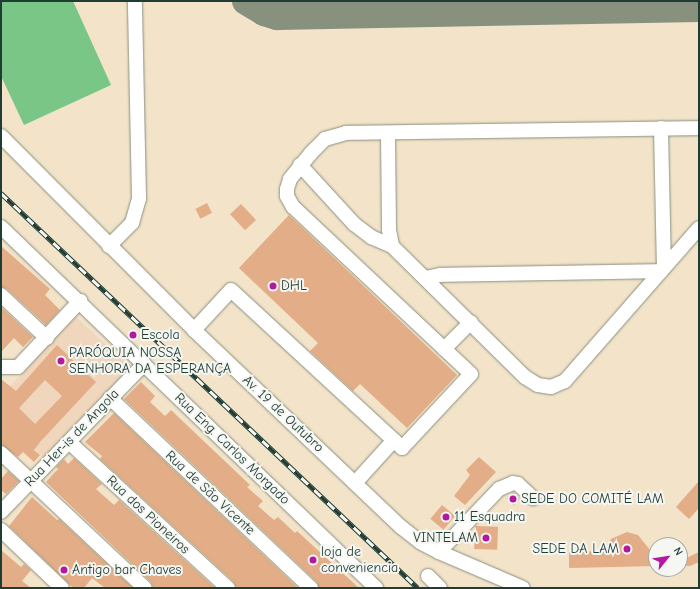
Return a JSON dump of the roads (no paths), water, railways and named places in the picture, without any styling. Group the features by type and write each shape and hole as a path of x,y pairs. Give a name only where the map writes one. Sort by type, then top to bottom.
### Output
{"street":[{"path":"109,246 132,223 139,198 134,1"},
{"path":"661,128 662,269"},
{"path":"194,330 231,290 402,448 470,374 293,207 287,196 287,189 300,165 325,139 346,133 699,128"},
{"path":"388,133 389,230 392,246"},
{"name":"Av. 19 de Outubro","path":"1,136 194,330 401,527 439,552 511,586 523,588"},
{"path":"300,165 354,224 371,237 392,246 526,377 538,385 551,387 564,381 699,228"},
{"name":"Rua Eng. Carlos Morgado","path":"1,227 80,301 376,588"},
{"path":"425,278 440,275 662,269"},
{"path":"1,295 47,338"},
{"path":"5,368 18,368 80,301"},
{"path":"444,349 471,322"},
{"name":"Rua Her-is de Angola","path":"1,512 144,364"},
{"name":"Rua de São Vicente","path":"110,398 310,588"},
{"path":"355,483 394,440"},
{"name":"Rua dos Pioneiros","path":"69,442 228,588"},
{"path":"1,453 145,588"},
{"path":"439,552 499,489 513,483 518,484 533,498"},
{"path":"1,530 62,588"},
{"path":"428,576 440,588"}],"railway":[{"path":"1,193 418,588"}],"place":[{"name":"DHL","path":"273,286"},
{"name":"Escola","path":"133,335"},
{"name":"PARÓQUIA NOSSA SENHORA DA ESPERANÇA","path":"61,361"},
{"name":"SEDE DO COMITÉ LAM","path":"513,499"},
{"name":"11 Esquadra","path":"446,517"},
{"name":"VINTELAM","path":"486,538"},
{"name":"SEDE DA LAM","path":"627,549"},
{"name":"loja de conveniencia","path":"313,560"},
{"name":"Antigo bar Chaves","path":"64,570"}]}
